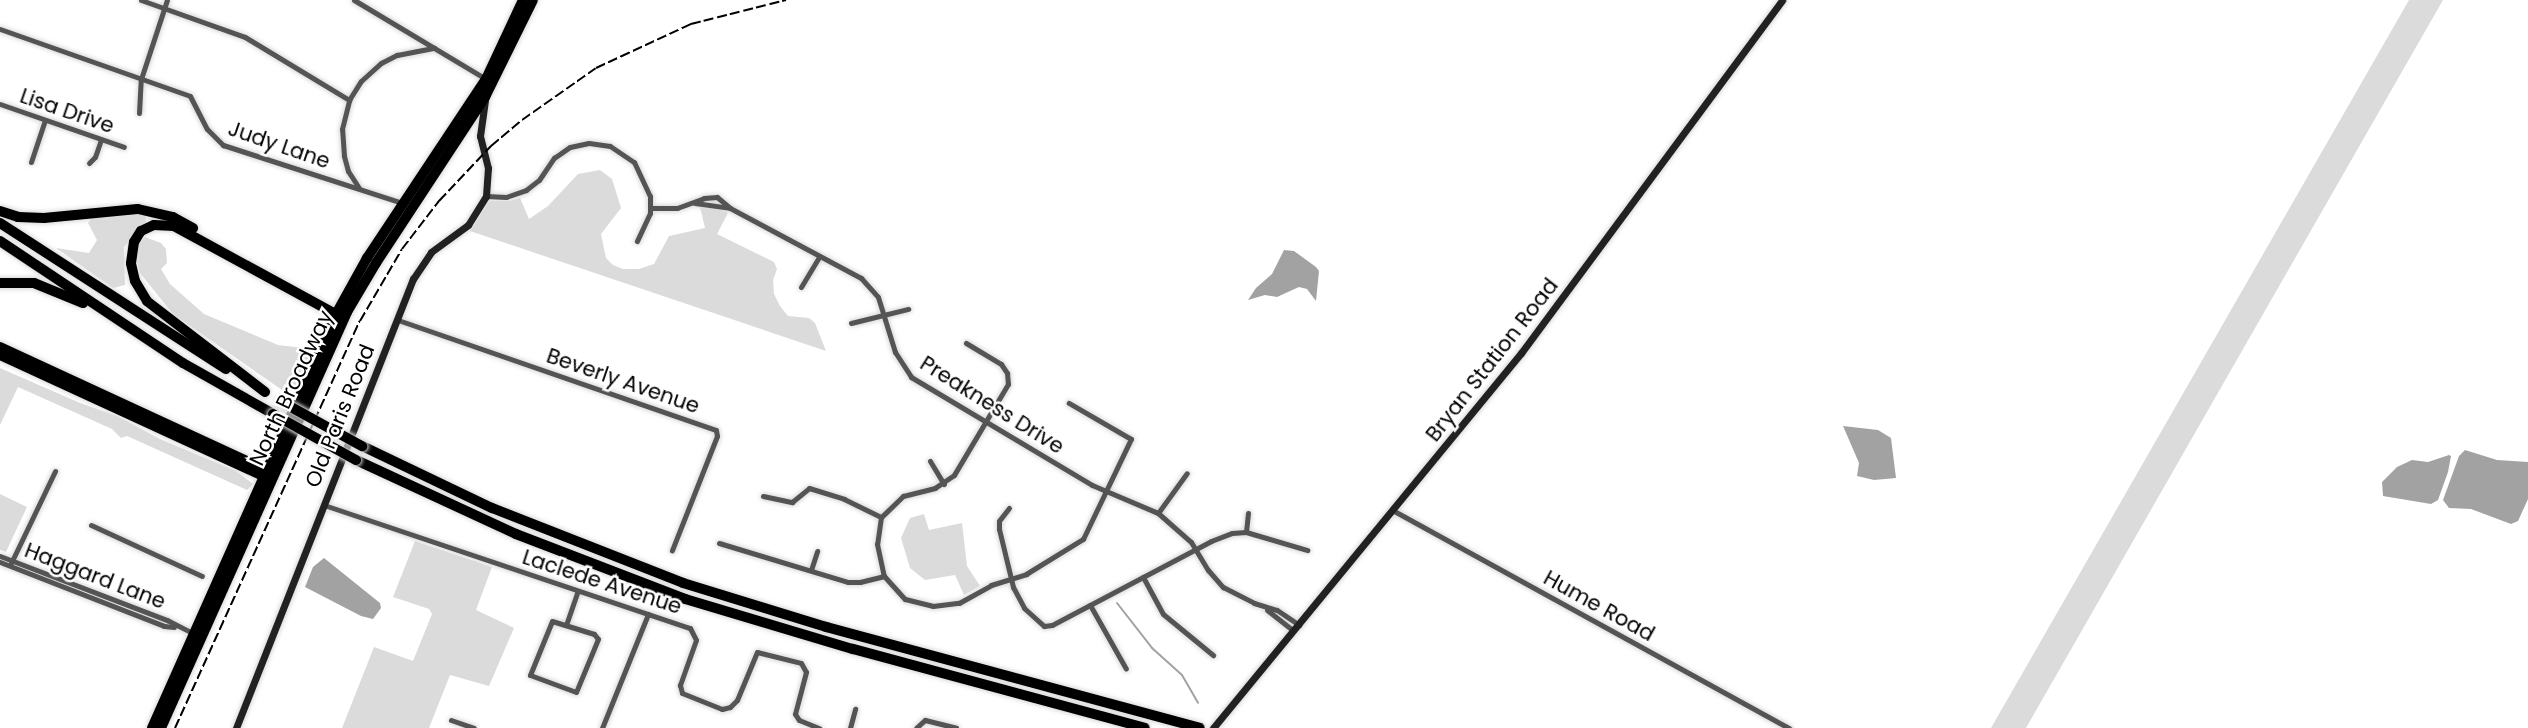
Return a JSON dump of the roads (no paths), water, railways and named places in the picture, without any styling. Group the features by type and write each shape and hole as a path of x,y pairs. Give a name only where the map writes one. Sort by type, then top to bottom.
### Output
{"highway":[{"path":"467,119 489,81 524,3"},
{"name":"North Broadway","path":"152,728 341,313 407,206 485,97 489,81"},
{"name":"North Broadway","path":"407,206 461,134 467,119"},
{"path":"0,211 33,219 130,209 162,213 341,313"},
{"path":"0,223 279,401 362,446 504,513 683,583 826,627 1200,728"},
{"path":"265,392 156,311 147,301 135,281 131,263 134,242 141,231 153,225 174,226 341,313"},
{"path":"0,241 197,372 356,460 516,534 685,599 853,649 1145,728"},
{"path":"0,283 21,281 46,286 122,324"},
{"path":"0,347 268,474"},
{"path":"0,355 268,474"},
{"name":"North Broadway","path":"161,728 196,635"}],"main road":[{"name":"Bryan Station Road","path":"1213,728 1394,510 1567,294 1782,0"},
{"path":"485,97 480,136 488,168 486,196"},
{"path":"467,119 481,127"},
{"path":"467,119 480,136"},
{"path":"461,134 472,132 480,136"},
{"name":"Old Paris Road","path":"237,728 398,320 424,261 468,225 486,196"}],"street":[{"path":"141,0 245,37 349,100"},
{"path":"139,113 141,79 167,0"},
{"path":"354,0 489,81"},
{"name":"Judy Lane","path":"0,29 190,96 200,110 207,129 223,145 407,206"},
{"path":"413,51 416,44 414,36"},
{"path":"359,188 348,171 344,156 343,121 349,100 373,69 389,59 434,48"},
{"name":"Lisa Drive","path":"0,104 124,147"},
{"path":"31,162 45,120"},
{"path":"89,163 95,157 101,139"},
{"path":"486,196 506,197 519,193 538,180 550,162 576,145 596,144 620,150 634,162 645,180 651,208 637,241"},
{"name":"Preakness Drive","path":"651,208 677,208 704,198 717,197 730,208 866,281 878,297 898,358 911,377 986,424 1108,491 1158,513 1180,530 1223,587 1297,628"},
{"name":"Preakness Drive","path":"694,203 730,208"},
{"path":"801,287 819,257"},
{"path":"851,323 908,309"},
{"name":"Beverly Avenue","path":"398,320 716,430 717,436 672,550"},
{"path":"966,343 1001,364 1007,373 1006,390 963,464 944,484 903,496 881,517 877,544 884,576 905,598 933,606 959,603 991,585 1011,579 1077,546 1087,534 1131,439 1069,403"},
{"path":"930,461 944,484"},
{"path":"11,563 55,471"},
{"path":"1158,513 1186,473"},
{"path":"763,496 792,502 809,488 844,499 881,517"},
{"name":"Laclede Avenue","path":"324,505 690,628 695,633 696,640 680,685 684,695 722,709 730,708 737,700 752,657 760,650 803,664 806,676 795,714 799,720 819,728"},
{"path":"1009,508 999,522 999,530 1011,579 1019,601 1044,626 1052,625 1221,536 1245,532 1307,550"},
{"name":"Hume Road","path":"1394,510 1789,728"},
{"path":"1245,532 1248,513"},
{"path":"91,525 202,576"},
{"path":"719,543 848,582 884,576"},
{"path":"811,570 817,551"},
{"name":"Haggard Lane","path":"0,556 11,563 167,620 196,635"},
{"name":"Haggard Lane","path":"0,562 11,563"},
{"path":"1143,577 1163,614 1213,655"},
{"path":"566,625 578,591"},
{"path":"1090,605 1126,669"},
{"path":"602,728 648,614"},
{"path":"556,621 566,625 598,639 576,692 530,675 549,624 556,621"},
{"path":"850,728 855,709"},
{"path":"451,720 474,728"},
{"path":"916,728 925,720 956,728"}],"waterway":[{"path":"1117,603 1152,648 1182,675 1198,703"}],"railway":[{"path":"175,728 360,321 402,249 439,201 491,146 522,120 596,68 691,24 786,0"}]}
